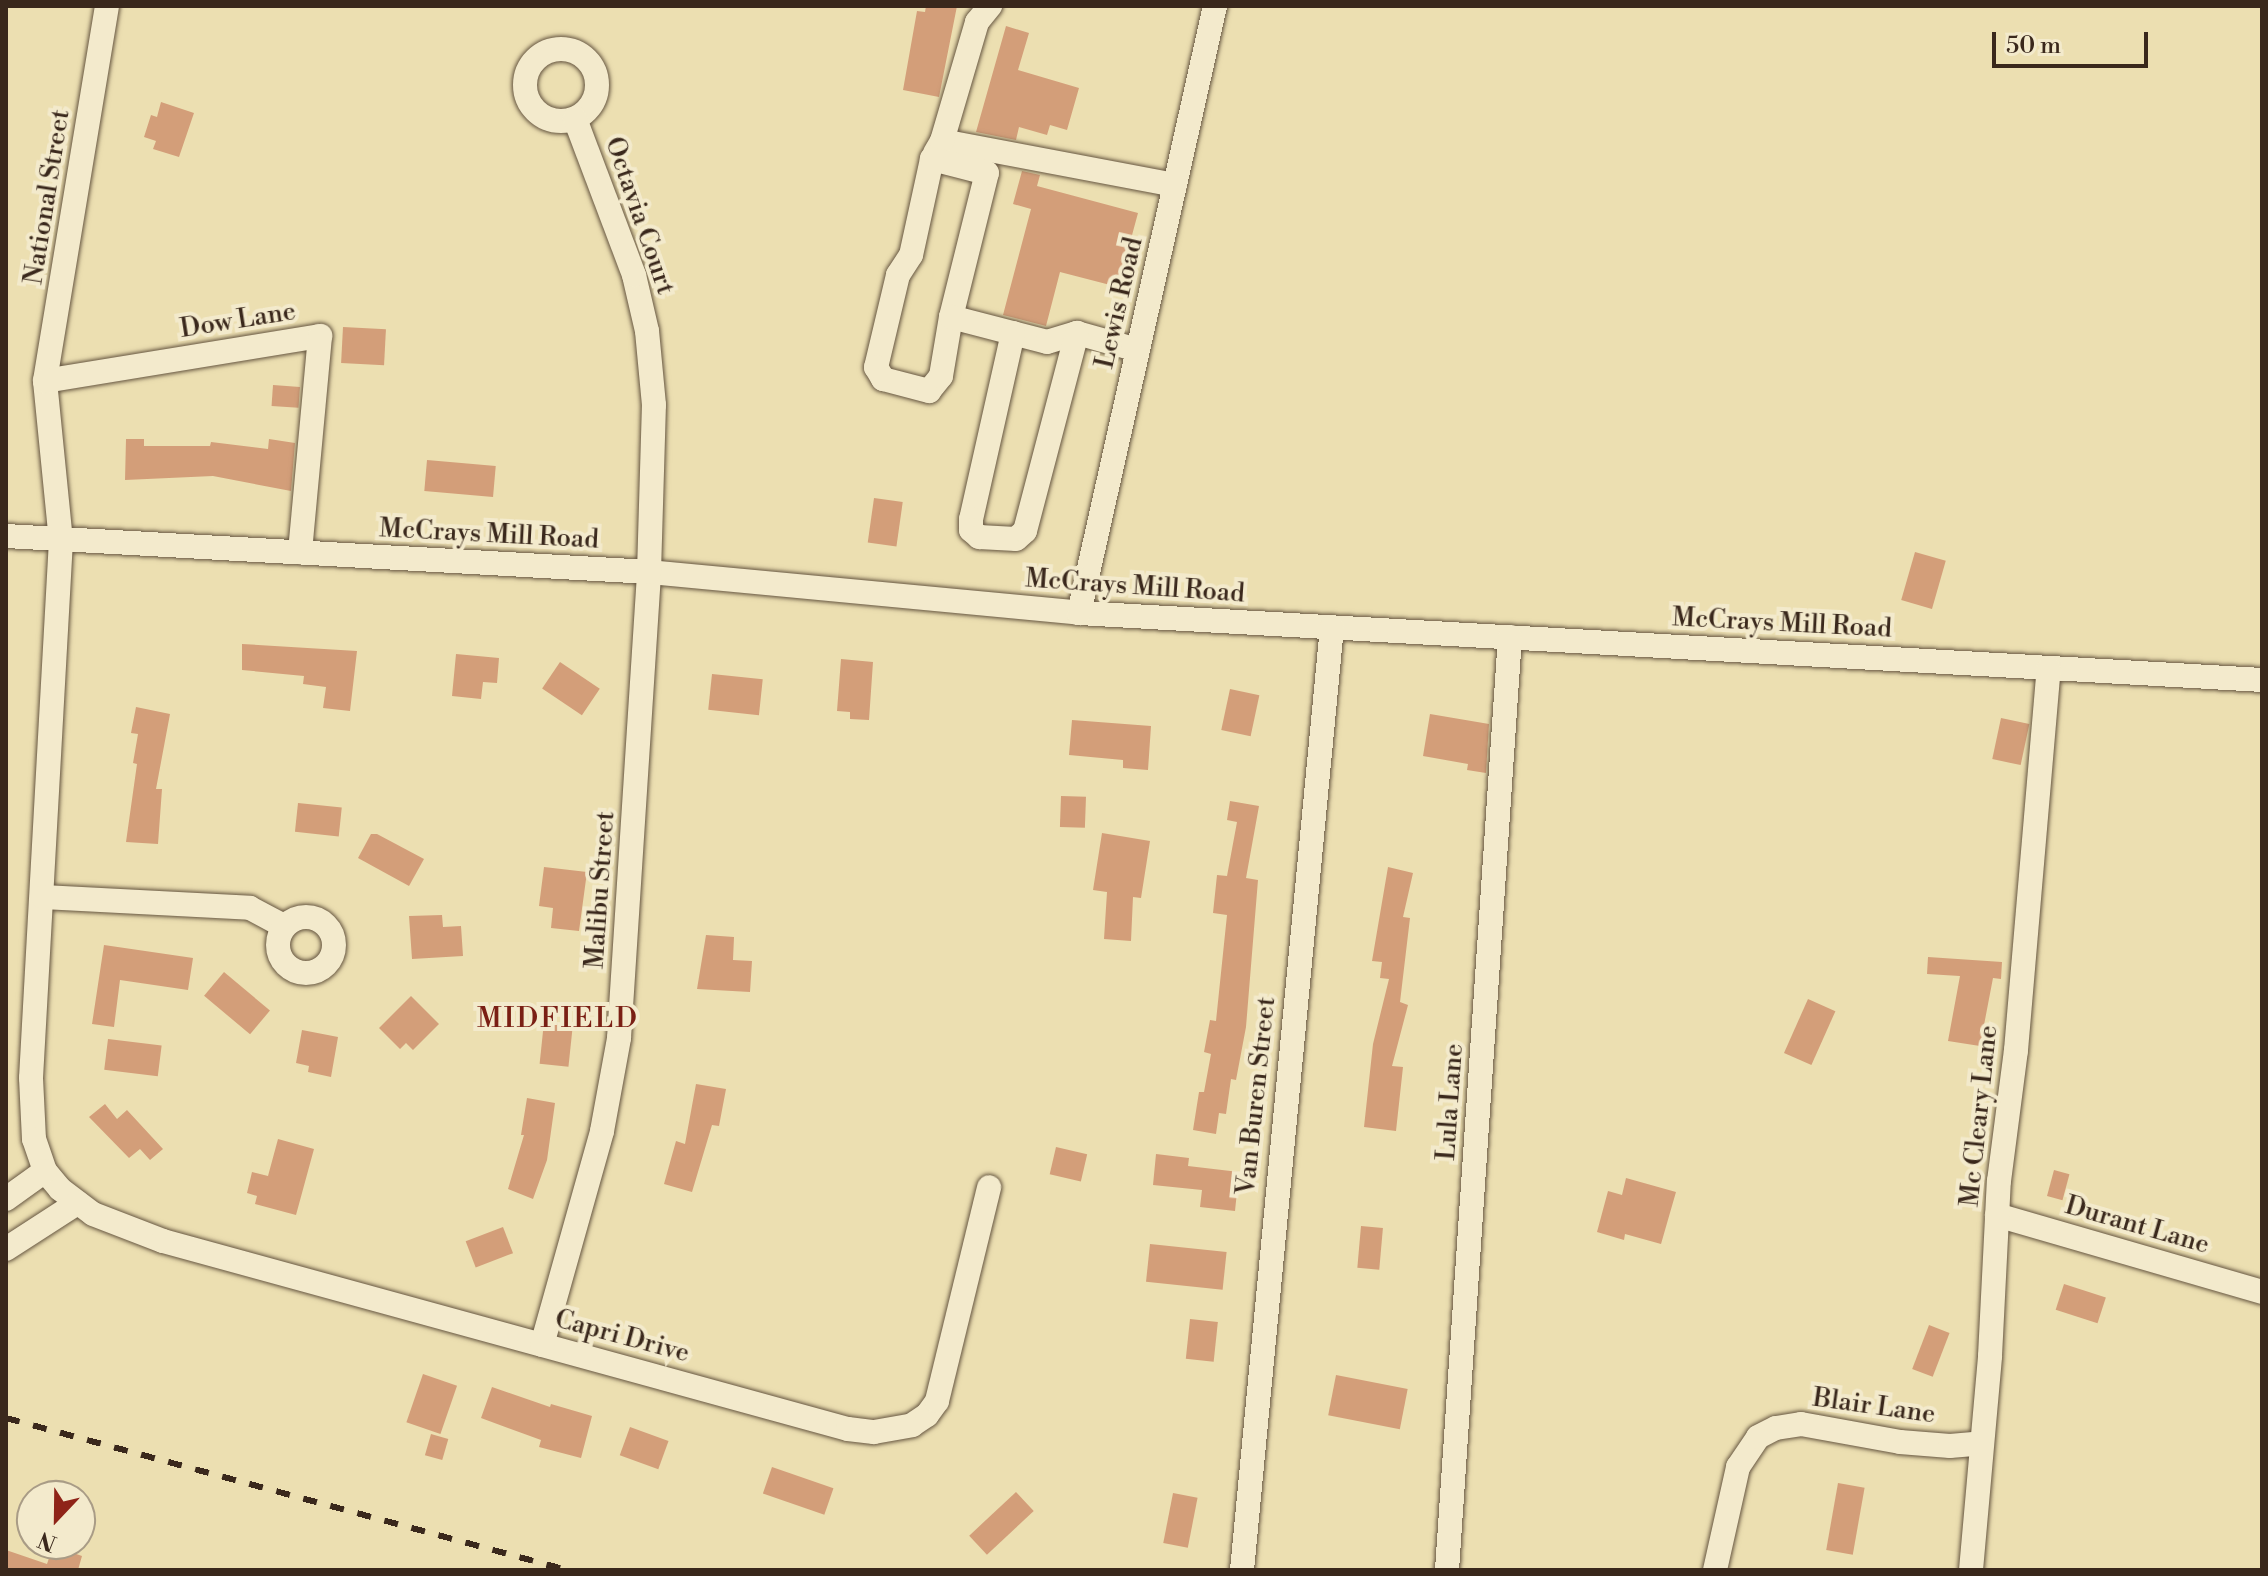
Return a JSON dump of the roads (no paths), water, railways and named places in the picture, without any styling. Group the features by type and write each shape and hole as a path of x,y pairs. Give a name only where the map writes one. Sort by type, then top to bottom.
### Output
{"street":[{"name":"National Street","path":"61,540 45,381 107,6"},
{"path":"937,150 987,173 951,317 941,376 929,391 883,379 876,367 898,275 911,255 937,150 977,22 990,6"},
{"name":"Lewis Road","path":"1079,613 1215,6"},
{"name":"Octavia Court","path":"575,119 634,275 647,331 654,405 649,572"},
{"path":"937,150 1175,185"},
{"path":"951,317 1047,342 1077,333 1138,350"},
{"path":"1013,333 971,519 971,530 979,537 1016,539 1025,531 1077,333"},
{"name":"Dow Lane","path":"45,381 320,336 300,552"},
{"name":"McCrays Mill Road","path":"6,536 649,572 1079,613 2262,680"},
{"name":"Capri Drive","path":"61,540 31,1078 34,1139 45,1171 77,1203 93,1214 163,1241 848,1429 874,1432 904,1428 927,1415 937,1401 989,1187"},
{"name":"Malibu Street","path":"542,1345 602,1131 619,1038 649,572"},
{"name":"Van Buren Street","path":"1242,1570 1332,627"},
{"name":"Lula Lane","path":"1447,1570 1510,637"},
{"name":"Mc Cleary Lane","path":"1971,1570 1997,1215 2016,1050 2049,668"},
{"path":"43,897 250,908 284,926"},
{"path":"6,1199 45,1171"},
{"path":"6,1249 77,1203"},
{"name":"Durant Lane","path":"1997,1215 2262,1292"},
{"name":"Blair Lane","path":"1715,1570 1738,1467 1758,1437 1776,1428 1801,1424 1900,1442 1950,1446 1982,1443"}],"railway":[{"path":"6,1418 567,1570"}],"district":[{"name":"MIDFIELD","path":"558,1019"}]}
